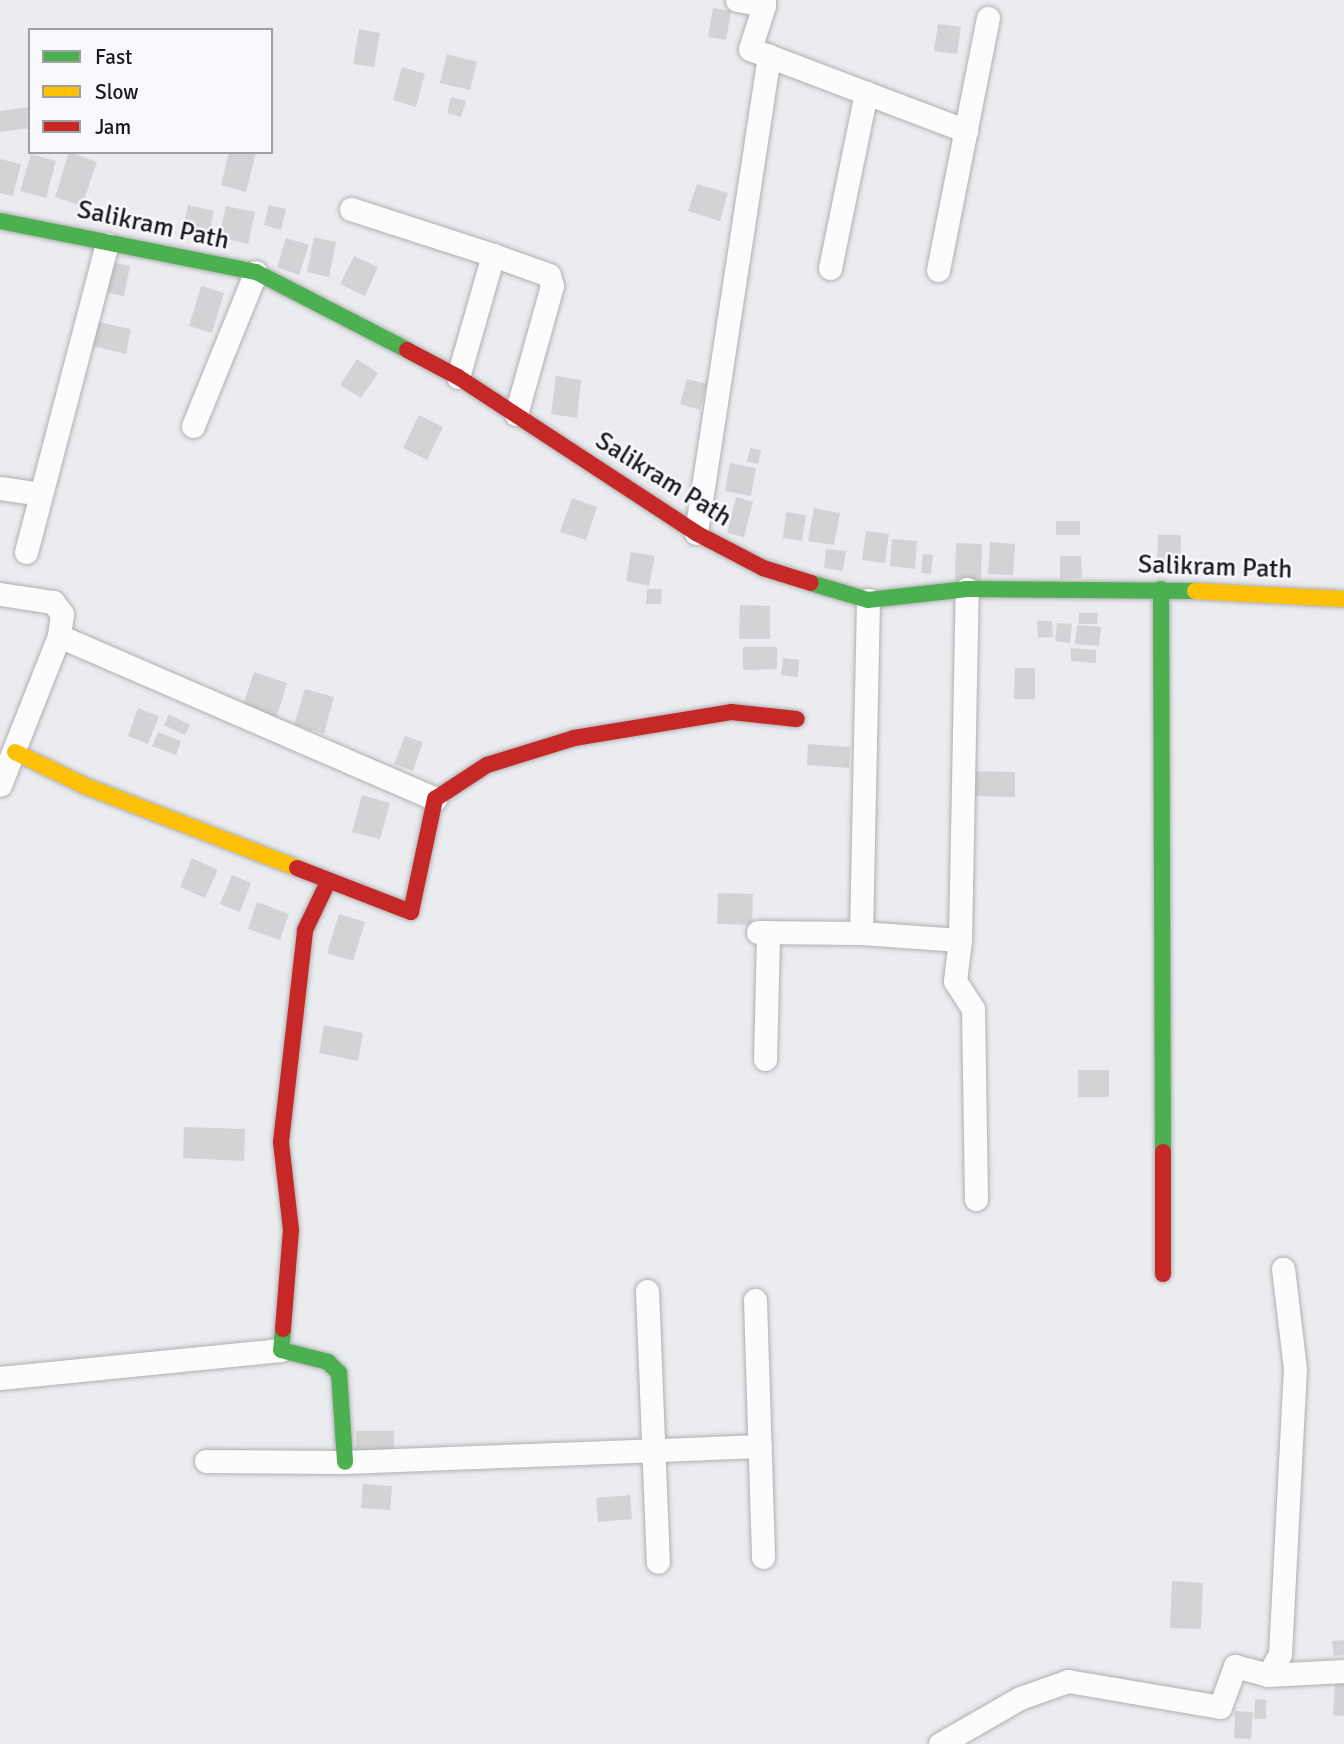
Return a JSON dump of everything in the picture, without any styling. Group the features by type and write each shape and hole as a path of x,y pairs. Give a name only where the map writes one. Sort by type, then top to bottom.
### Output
{"street":[{"path":"737,0 764,2 750,49 966,131"},
{"path":"939,270 988,18"},
{"path":"696,533 769,56"},
{"path":"830,268 866,93"},
{"path":"351,209 493,255 552,279 516,414"},
{"name":"Salikram Path","path":"0,221 256,272 458,377 696,533 764,568 868,600 967,589 1161,589 1344,599"},
{"path":"26,552 107,244"},
{"path":"458,377 493,255"},
{"path":"193,426 256,272"},
{"path":"0,488 41,494"},
{"path":"967,589 960,940 955,981 973,1009 976,1199"},
{"path":"1161,589 1163,1274"},
{"path":"0,594 53,602 62,614 58,636 0,785"},
{"path":"861,933 868,600"},
{"path":"58,636 435,799"},
{"path":"15,752 85,786 327,884 411,912 435,799 487,765 574,738 731,712 797,719"},
{"path":"281,1350 291,1230 281,1142 305,930 327,884"},
{"path":"765,1059 763,932 861,933 960,940"},
{"path":"1268,1675 1280,1654 1295,1369 1283,1269"},
{"path":"648,1291 651,1447 659,1562"},
{"path":"755,1300 763,1557"},
{"path":"0,1378 281,1350 328,1362 340,1373 345,1462"},
{"path":"206,1461 345,1462 651,1447 760,1446"},
{"path":"940,1744 1020,1698 1068,1681 1220,1706 1235,1666 1268,1675 1344,1671"}],"building":[{"path":"713,8 731,11 726,40 708,37"},
{"path":"938,24 961,27 957,54 934,51"},
{"path":"359,29 380,33 374,67 353,64"},
{"path":"447,54 477,62 470,90 440,83"},
{"path":"402,67 425,74 416,107 393,100"},
{"path":"451,97 466,101 461,117 447,113"},
{"path":"28,107 28,128 0,132 0,111"},
{"path":"31,154 56,161 46,198 20,191"},
{"path":"68,154 97,162 82,206 55,197"},
{"path":"229,154 256,154 246,192 221,185"},
{"path":"0,159 21,164 13,196 0,193"},
{"path":"697,184 728,193 720,221 688,211"},
{"path":"188,205 214,211 208,239 182,233"},
{"path":"269,205 286,209 281,230 264,225"},
{"path":"226,206 255,212 248,244 219,237"},
{"path":"314,237 336,242 329,277 307,272"},
{"path":"286,238 309,245 299,275 277,267"},
{"path":"354,256 378,267 365,296 340,284"},
{"path":"111,262 130,266 124,296 104,292"},
{"path":"201,286 224,293 212,333 189,326"},
{"path":"94,321 131,329 126,354 89,345"},
{"path":"357,359 378,373 361,398 340,385"},
{"path":"556,376 581,380 577,418 551,414"},
{"path":"687,379 707,384 700,410 680,404"},
{"path":"419,415 443,427 427,460 403,448"},
{"path":"750,448 761,450 758,464 747,462"},
{"path":"730,463 756,468 751,496 725,491"},
{"path":"736,497 753,502 744,537 727,533"},
{"path":"572,498 597,507 586,540 560,532"},
{"path":"814,508 840,513 834,545 808,541"},
{"path":"786,512 806,515 802,541 783,538"},
{"path":"1056,521 1080,521 1080,535 1056,535"},
{"path":"866,531 889,534 885,563 862,560"},
{"path":"1158,535 1181,535 1180,567 1157,567"},
{"path":"892,539 917,541 915,569 890,566"},
{"path":"990,542 1015,544 1013,575 988,574"},
{"path":"956,543 982,544 981,582 955,581"},
{"path":"826,549 846,551 843,571 824,568"},
{"path":"631,552 655,556 649,586 626,581"},
{"path":"923,554 933,555 931,574 921,573"},
{"path":"1060,556 1081,556 1082,578 1060,579"},
{"path":"647,589 662,589 661,604 646,604"},
{"path":"740,605 770,606 770,639 739,639"},
{"path":"1079,613 1098,613 1097,624 1079,624"},
{"path":"1037,621 1052,621 1053,637 1038,638"},
{"path":"1057,623 1072,624 1070,643 1055,641"},
{"path":"1077,625 1101,627 1099,646 1075,644"},
{"path":"743,647 777,647 777,669 743,670"},
{"path":"1071,648 1096,650 1096,663 1071,661"},
{"path":"783,658 799,660 798,677 781,675"},
{"path":"1015,668 1035,668 1035,699 1014,699"},
{"path":"254,672 287,683 276,719 242,708"},
{"path":"305,689 334,697 324,734 294,725"},
{"path":"138,708 159,716 148,744 128,736"},
{"path":"169,714 190,725 185,735 164,725"},
{"path":"158,732 181,741 176,755 152,746"},
{"path":"405,736 423,742 413,771 394,764"},
{"path":"808,744 850,747 849,768 807,765"},
{"path":"970,771 1015,772 1015,797 970,796"},
{"path":"362,795 390,803 380,839 352,832"},
{"path":"192,858 218,870 205,898 180,887"},
{"path":"232,875 251,883 240,912 220,904"},
{"path":"718,893 753,894 752,925 717,924"},
{"path":"257,902 289,914 280,940 248,929"},
{"path":"339,914 365,922 353,961 327,953"},
{"path":"324,1025 363,1033 358,1061 319,1053"},
{"path":"1078,1070 1109,1070 1109,1097 1078,1097"},
{"path":"184,1127 245,1129 244,1161 183,1158"},
{"path":"356,1431 394,1431 394,1451 356,1451"},
{"path":"363,1484 392,1486 390,1510 361,1508"},
{"path":"630,1495 632,1519 598,1522 596,1498"},
{"path":"1172,1581 1203,1583 1201,1629 1170,1628"},
{"path":"1344,1640 1344,1655 1334,1656 1332,1641"},
{"path":"1335,1682 1344,1683 1344,1716 1333,1715"},
{"path":"1255,1699 1266,1700 1266,1719 1254,1719"},
{"path":"1235,1711 1253,1712 1251,1739 1234,1738"}],"traffic: fast":[{"path":"0,221 256,272 407,350"},
{"path":"811,583 868,600 967,589 1195,591"},
{"path":"1161,589 1163,1152"},
{"path":"283,1329 281,1350 328,1362 339,1373 345,1462"}],"traffic: slow":[{"path":"1195,591 1344,599"},
{"path":"15,752 85,786 297,868"}],"traffic: jam":[{"path":"407,350 458,377 696,533 763,568 811,583"},
{"path":"297,868 411,912 435,799 487,765 574,738 731,712 797,719"},
{"path":"283,1329 291,1230 281,1142 305,930 327,884"},
{"path":"1163,1152 1163,1274"}]}
